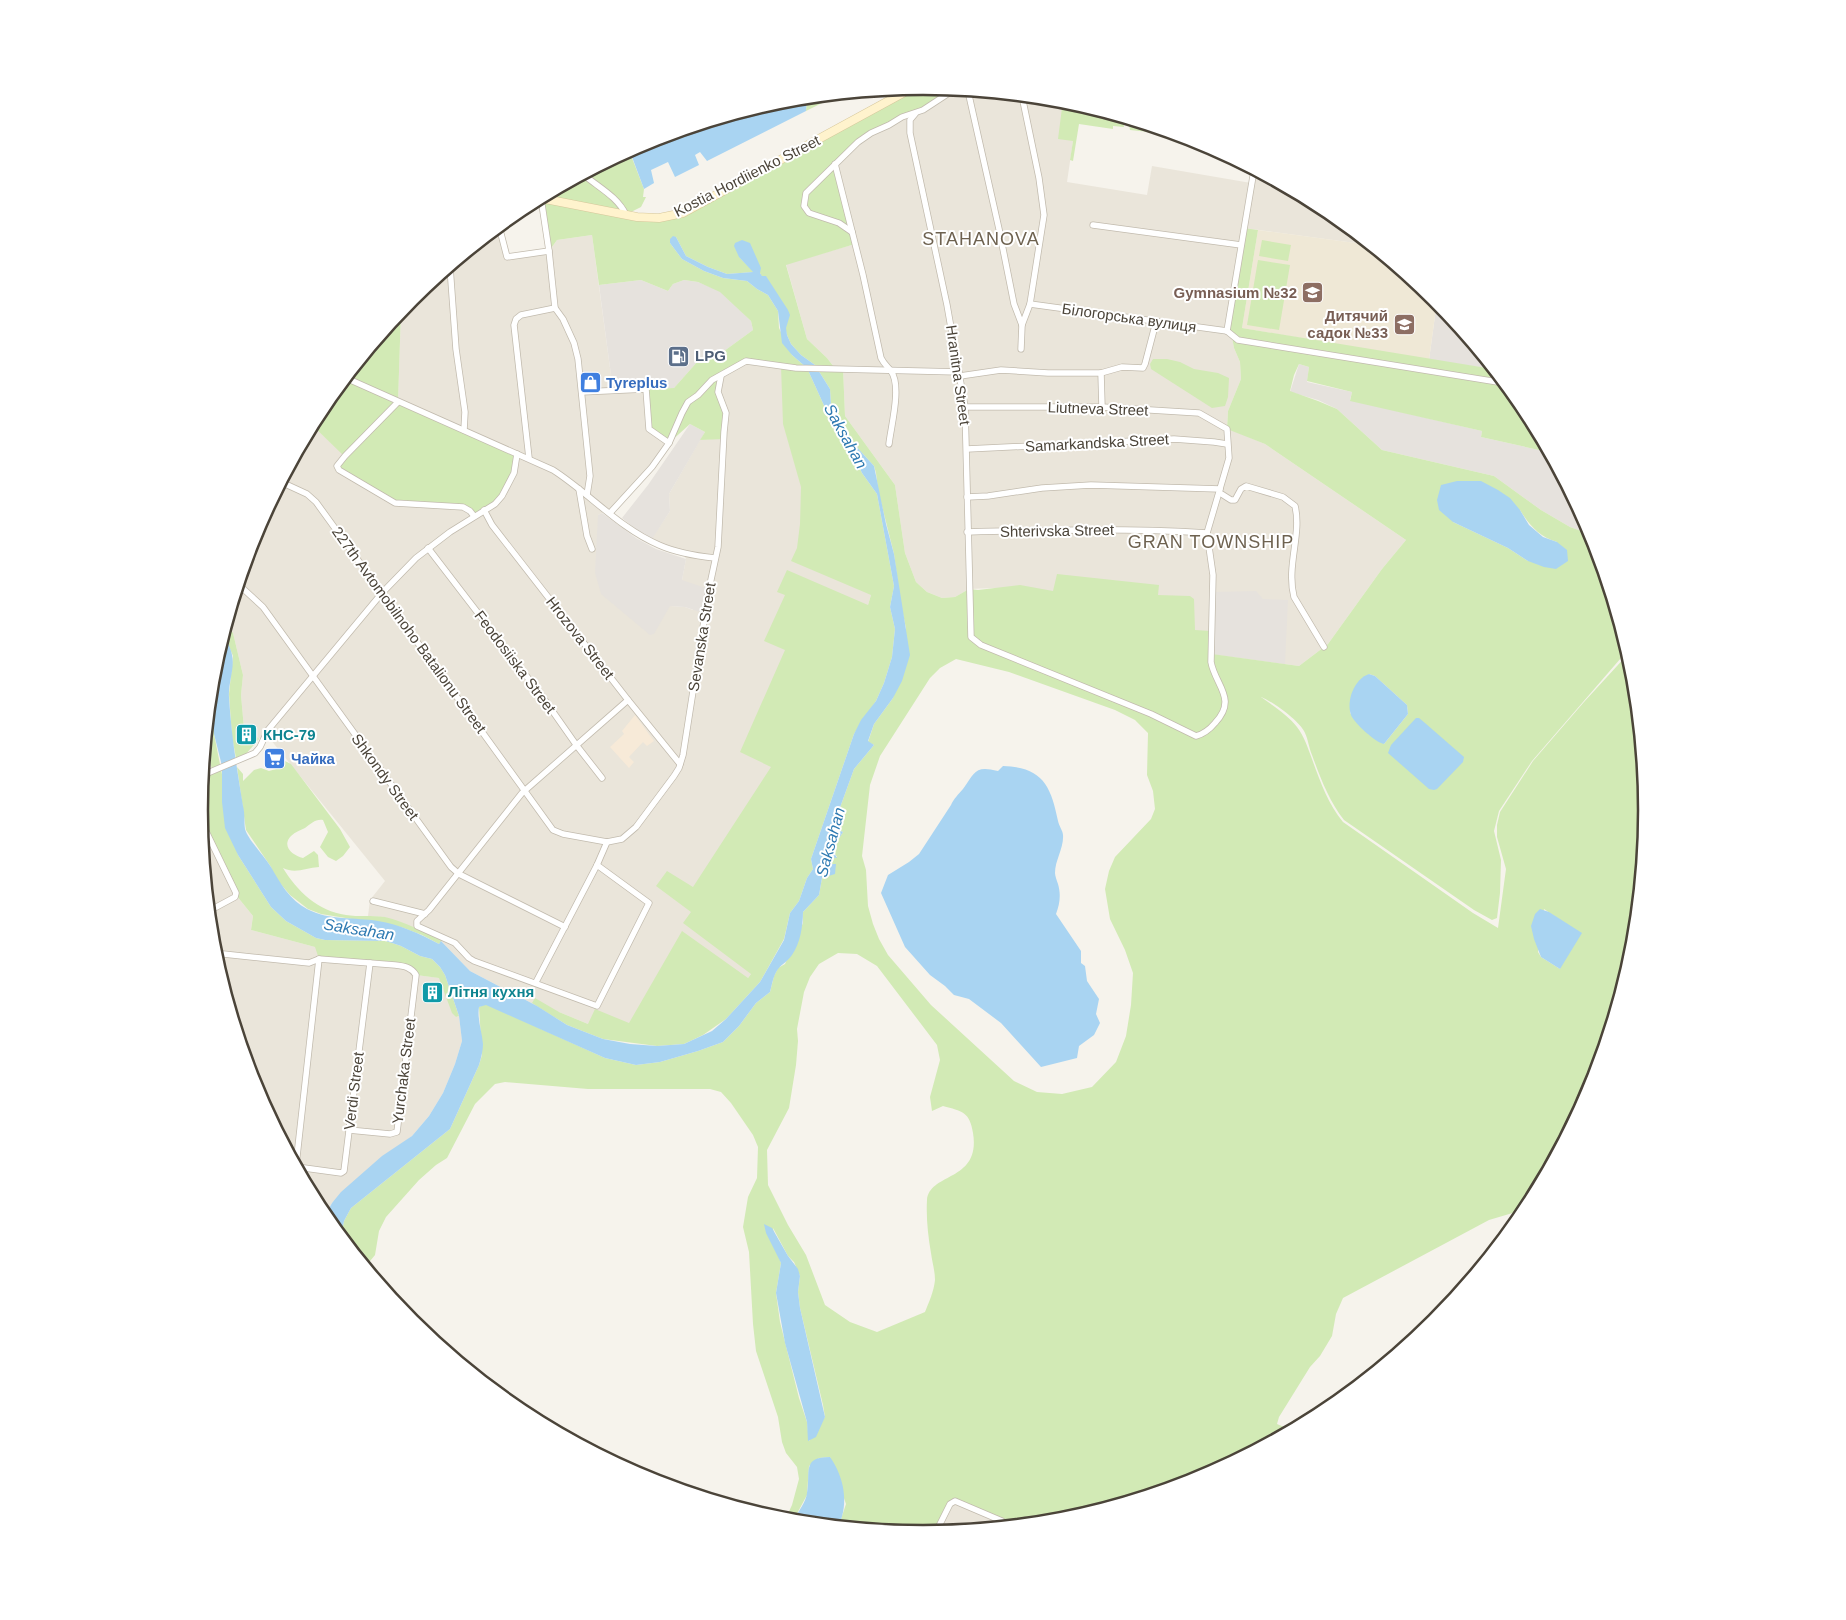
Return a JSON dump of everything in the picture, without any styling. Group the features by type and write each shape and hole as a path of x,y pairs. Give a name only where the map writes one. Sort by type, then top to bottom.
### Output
{"main road":[{"name":"Kostia Hordiienko Street","path":"550,200 626,215 659,218 683,212 897,96"}],"street":[{"path":"852,232 839,223 809,213 804,206 806,193 858,142 902,117 915,114 944,96"},
{"path":"969,97 1014,304 1022,325"},
{"path":"1021,349 1022,325 1030,304 1043,226 1044,207 1023,102"},
{"name":"Hranitna Street","path":"915,114 910,120 910,133 947,305 965,407 970,633 974,641 980,646 1151,714 1196,736 1202,735 1222,715 1225,700 1224,692 1212,670 1211,662 1213,575 1207,533"},
{"path":"835,164 881,358 891,371 896,401 889,444"},
{"path":"1227,331 1253,176"},
{"path":"589,179 614,198 626,215"},
{"path":"541,206 549,250 555,308 563,319 574,343 578,359 590,476 587,495"},
{"path":"1093,225 1241,245"},
{"path":"501,233 507,257 549,250"},
{"path":"451,273 456,349 465,412 464,430"},
{"name":"Білогорська вулиця","path":"1030,304 1227,331 1238,340 1495,382"},
{"path":"529,458 514,325 516,319 521,315 555,308"},
{"path":"610,513 645,476 669,443 688,402 712,380 746,361 796,368 960,374 1001,370 1048,373 1101,373 1122,367 1143,368 1156,322"},
{"path":"1101,373 1102,407"},
{"name":"Sevanska Street","path":"607,842 622,839 636,826 665,789 680,764 718,541 726,413 718,392 721,376"},
{"path":"352,381 553,470 628,528 661,546 683,553 715,558"},
{"path":"582,392 646,389 649,429 669,443"},
{"path":"398,402 344,456 337,466 339,470 395,504 463,508 470,511 474,516"},
{"name":"Liutneva Street","path":"965,407 1102,407 1199,413 1227,428 1227,444"},
{"name":"Samarkandska Street","path":"967,449 1174,439 1227,444"},
{"path":"1207,533 1229,458 1227,444"},
{"path":"210,772 255,753 266,734 382,594 428,548 495,504 502,496 514,473 517,454"},
{"name":"227th Avtomobilnoho Batalionu Street","path":"287,485 312,497 553,830 557,833 607,842"},
{"path":"967,497 988,496 1042,488 1113,485 1220,491 1231,500 1235,500 1241,489 1246,486 1283,497 1295,506 1294,543 1290,578 1294,597 1324,646"},
{"path":"579,489 587,536 592,549"},
{"name":"Hrozova Street","path":"484,510 492,525 680,764"},
{"name":"Shterivska Street","path":"967,532 1069,529 1160,530 1207,533"},
{"name":"Feodosiiska Street","path":"428,548 544,698 602,778"},
{"name":"Shkondy Street","path":"243,589 263,607 447,862 459,874 565,927"},
{"path":"597,865 649,904 598,1005 591,1005 536,982 474,961 455,943 418,926 417,921 459,874 524,792 628,700"},
{"path":"209,838 236,893 235,897 215,908"},
{"path":"536,982 607,842"},
{"path":"373,901 425,914"},
{"path":"223,954 308,963 319,959 370,963"},
{"path":"298,1157 319,959"},
{"name":"Yurchaka Street","path":"350,1130 390,1134 397,1132 416,975 413,970 407,967 370,963"},
{"name":"Verdi Street","path":"303,1167 343,1173 370,963"},
{"path":"940,1524 950,1504 955,1501 999,1520"}],"shaded area":[{"path":"943,96 1016,101 1062,109 1065,110 1073,141 1067,182 1147,195 1152,166 1251,183 1253,176 1320,215 1359,243 1244,228 1232,337 1240,362 1241,379 1228,411 1227,428 1265,444 1406,540 1382,569 1328,644 1299,666 1211,654 1195,630 994,588 969,589 955,597 942,598 927,592 916,582 905,553 895,485 845,416 843,368 834,367 807,339 786,264 855,244 835,164 858,142"},
{"name":"Gymnasium №32","path":"1258,230 1359,243 1394,272 1436,311 1429,360 1242,328"},
{"path":"501,233 507,257 549,251 557,240 592,235 613,390 646,389 669,443 610,513 604,509 598,515 670,606 685,607 693,610 682,580 686,559 683,553 650,541 670,511 669,494 700,440 724,438 720,399 721,376 746,361 782,366 871,595 759,963 748,978 688,1031 588,1024 559,1012 555,1018 537,1006 470,971 441,941 443,939 384,917 368,916 370,900 385,881 266,734 259,739 250,729 244,729 241,695 243,675 231,630 262,536 304,452 317,430 345,456 398,402 401,322 452,272"},
{"path":"641,280 668,291 673,284 684,280 698,282 720,291 751,321 753,330 720,354 698,361 674,388 613,390 599,285"},
{"path":"1436,311 1484,368 1429,360"},
{"path":"1299,364 1309,367 1307,382 1352,392 1350,400 1482,431 1481,437 1540,450 1582,531 1570,527 1541,510 1494,476 1382,450 1337,409 1318,400 1290,392"},
{"path":"690,424 705,432 669,494 670,511 652,539 640,533 622,518 648,485"},
{"path":"602,513 636,538 656,549 686,559 682,580 709,589 706,610 700,612 685,607 670,606 654,634 650,635 601,594 595,573 598,515"},
{"path":"1256,591 1263,599 1288,600 1285,664 1211,654 1212,592"},
{"path":"635,715 654,741 647,746 643,742 629,757 634,762 629,768 610,747 624,734 622,731"},
{"path":"209,838 236,895 253,916 251,930 315,947 407,967 416,975 440,978 456,1017 459,1016 462,1041 443,1093 429,1116 412,1136 332,1203 329,1208 304,1168 262,1084 246,1040 232,995 222,949 214,903"},
{"path":"954,1498 1015,1519 938,1524 949,1503"}],"green space":[{"path":"889,96 944,96 923,110 871,133 835,164 855,244 786,265 807,339 834,367 843,368 845,416 895,485 905,553 916,582 927,592 942,598 955,597 969,589 978,590 1020,585 1053,591 1057,574 1159,585 1158,595 1190,596 1194,599 1195,630 1211,631 1212,654 1299,666 1328,644 1382,569 1406,540 1265,444 1227,429 1228,411 1241,379 1240,362 1232,337 1227,331 1244,228 1258,230 1242,328 1484,368 1495,382 1456,376 1497,384 1518,413 1540,450 1481,437 1482,431 1350,401 1352,392 1307,381 1309,367 1299,364 1290,391 1337,409 1382,450 1494,476 1541,510 1570,527 1582,531 1600,580 1614,625 1621,658 1532,761 1499,811 1494,831 1501,860 1497,918 1492,920 1474,910 1344,820 1325,789 1302,728 1286,712 1261,697 1285,714 1299,731 1306,742 1318,776 1333,808 1343,822 1473,913 1498,928 1506,869 1497,837 1500,812 1533,761 1622,661 1632,717 1638,810 1632,903 1614,995 1584,1084 1542,1168 1514,1213 1489,1220 1343,1298 1336,1314 1332,1336 1279,1417 1277,1424 1284,1427 1239,1451 1197,1471 1108,1501 1016,1519 1000,1520 954,1498 938,1524 923,1525 841,1520 846,1504 830,1457 819,1458 809,1466 807,1495 797,1513 789,1512 799,1479 797,1467 786,1453 782,1442 778,1417 756,1351 749,1252 743,1227 748,1197 757,1178 758,1147 753,1135 721,1092 710,1089 588,1089 505,1082 495,1084 475,1104 447,1158 419,1180 386,1217 379,1231 375,1255 369,1262 343,1227 351,1208 450,1129 482,1055 479,1007 486,1004 605,1058 636,1065 660,1062 698,1051 723,1042 739,1026 756,1003 770,992 774,976 778,968 785,964 803,923 803,912 819,895 829,857 837,857 832,849 843,832 836,829 838,813 854,769 874,745 868,742 874,724 893,698 906,628 894,554 874,466 837,422 831,405 830,389 815,365 801,355 791,344 776,293 766,277 762,277 760,273 739,257 754,272 727,274 708,267 686,256 676,237 670,243 682,259 704,271 723,278 747,281 768,295 778,311 779,328 792,355 807,368 827,412 849,446 862,473 877,494 894,586 890,607 895,629 892,657 876,701 854,734 811,859 813,869 807,878 799,901 790,913 784,939 760,982 726,1019 703,1035 684,1044 657,1046 603,1039 567,1025 532,1003 535,998 559,1012 588,1024 595,1009 629,1023 682,931 748,978 751,974 683,923 691,912 656,886 667,871 693,887 771,767 740,752 785,650 764,641 785,595 777,592 787,570 868,605 871,595 791,561 797,548 801,487 783,424 781,366 749,361 721,376 719,384 725,409 724,439 700,440 705,432 690,424 669,443 649,429 646,389 674,388 698,361 720,354 753,330 751,321 720,292 698,282 684,280 673,284 668,291 641,280 599,285 592,235 557,240 549,251 542,205 565,191 633,157 644,189 643,197 646,197 641,207 627,214 669,217 892,99","holes":["1520,510 1536,530 1545,537 1557,542 1528,561 1508,548 1453,522","956,659 1009,672 1115,710 1135,720 1148,733 1147,775 1153,791 1155,809 1151,819 1115,857 1109,871 1105,889 1110,919 1125,950 1133,973 1131,1005 1126,1036 1116,1062 1092,1087 1062,1094 1037,1092 1014,1081 931,1005 888,955 873,924 868,906 866,870 862,856 870,785 880,756 930,678 940,668","1369,674 1375,676 1407,705 1408,714 1384,744 1350,713 1351,699","1544,909 1569,926 1560,969 1541,957 1538,952","838,953 857,954 877,966 937,1045 940,1060 930,1097 932,1111 943,1106 960,1111 967,1117 972,1126 973,1149 970,1160 963,1168 930,1191 927,1200 928,1233 935,1280 925,1312 877,1332 850,1322 825,1305 806,1255 788,1225 768,1185 767,1150 789,1108 796,1065 797,1029 804,992 810,977 819,964","773,1228 788,1256 794,1262 800,1276 798,1292 800,1308 823,1405 825,1417 809,1441 807,1422 780,1322 776,1293 781,1263 776,1249"]},
{"path":"824,102 806,111 806,105"},
{"path":"1062,109 1124,124 1124,127 1113,126 1113,129 1079,124 1073,161 1070,160 1073,141 1058,139"},
{"path":"1129,126 1150,132 1130,130"},
{"path":"1262,240 1291,245 1288,261 1259,256"},
{"path":"1258,260 1290,265 1279,330 1247,325"},
{"path":"401,322 398,402 517,454 516,466 502,496 474,516 467,509 402,505 339,470 344,456 317,430 356,375"},
{"path":"1153,359 1167,359 1180,362 1194,369 1218,373 1229,378 1228,397 1225,406 1212,408 1151,369 1150,364"},
{"path":"231,630 243,675 241,695 244,729 250,729 259,739 245,755 236,758 232,737 229,694 233,656 228,644"},
{"path":"214,720 214,734 238,855 271,907 286,921 316,938 325,940 386,941 420,956 432,959 445,975 459,1016 456,1017 452,1013 439,978 416,975 407,967 319,959 315,947 251,930 253,916 236,895 209,838 208,810 210,772 212,771 210,761"},
{"path":"285,761 291,764 340,829 350,847 336,861 328,857 320,847 328,832 323,820 315,821 294,833 287,843 292,853 303,858 314,851 318,855 319,867 296,871 283,868 295,884 309,899 326,909 346,915 380,916 392,919 443,939 439,944 401,927 321,914 308,909 290,895 274,876 271,867 246,830 237,767 243,774 243,781 254,770 261,768 269,771 276,769"}],"water":[{"path":"806,105 806,111 707,161 700,152 695,155 699,165 675,177 668,162 651,170 654,183 644,189 632,157 693,133 738,119"},
{"name":"Saksahan","path":"673,236 676,237 686,256 727,274 753,272 739,257 734,246 735,243 742,240 750,243 761,268 760,273 762,276 766,276 788,310 790,315 786,328 791,344 801,355 815,365 830,389 831,405 837,422 874,466 894,554 910,655 902,681 893,698 874,724 868,741 874,745 854,769 838,813 836,829 843,832 832,849 837,858 829,857 828,864 836,864 835,874 822,878 819,895 803,912 802,929 795,951 776,972 770,992 756,1003 739,1026 723,1042 660,1062 636,1065 605,1058 486,1005 479,1007 483,1049 479,1065 450,1129 351,1208 343,1227 329,1208 332,1203 341,1192 382,1156 412,1136 429,1116 443,1093 462,1041 459,1016 445,975 432,959 420,956 386,941 325,940 316,938 286,921 271,907 238,855 225,828 222,802 222,766 214,734 214,717 228,643 233,660 229,692 230,711 245,829 249,838 291,896 301,905 316,913 334,917 386,922 439,944 441,941 470,971 537,1006 567,1025 603,1039 657,1046 684,1044 712,1031 726,1019 760,982 784,940 790,913 799,901 807,878 813,869 811,859 854,734 861,720 876,701 884,683 892,657 895,629 890,607 894,586 877,494 862,473 849,446 827,412 807,368 782,343 778,311 768,295 747,281 723,278 704,271 682,259 670,243 670,239"},
{"path":"1457,481 1481,481 1510,498 1529,525 1543,537 1557,542 1567,550 1568,561 1556,569 1544,567 1528,561 1508,548 1453,522 1439,510 1437,500 1441,485"},
{"path":"1369,674 1375,676 1407,705 1408,714 1384,744 1371,736 1351,715 1352,691 1359,681"},
{"path":"1416,718 1419,718 1464,757 1463,762 1434,790 1429,789 1388,753 1391,745"},
{"path":"1003,766 1016,767 1036,774 1048,788 1052,797 1063,835 1055,868 1060,895 1056,914 1081,951 1081,963 1085,966 1087,981 1099,999 1096,1014 1100,1023 1094,1035 1079,1046 1077,1058 1041,1067 1001,1023 969,999 954,995 930,975 905,947 881,893 888,875 919,854 953,800 973,774 976,771 985,769 998,771"},
{"path":"1540,909 1549,912 1582,933 1560,969 1541,957 1534,939 1531,926 1535,914"},
{"path":"764,1224 772,1228 798,1269 800,1276 798,1292 800,1308 825,1417 816,1437 808,1441 807,1422 785,1343 776,1293 781,1263 766,1233"},
{"path":"830,1457 842,1482 844,1508 841,1520 797,1513 806,1496 811,1463 821,1458"}],"place":[{"name":"Gymnasium №32","path":"1313,293"},
{"name":"Дитячий садок №33","path":"1404,325"},
{"name":"LPG","path":"679,356"},
{"name":"Tyreplus","path":"590,383"},
{"name":"КНС-79","path":"247,735"},
{"name":"Чайка","path":"275,759"},
{"name":"Літня кухня","path":"432,992"}],"district":[{"name":"STAHANOVA","path":"981,239"},
{"name":"GRAN TOWNSHIP","path":"1211,542"}]}
